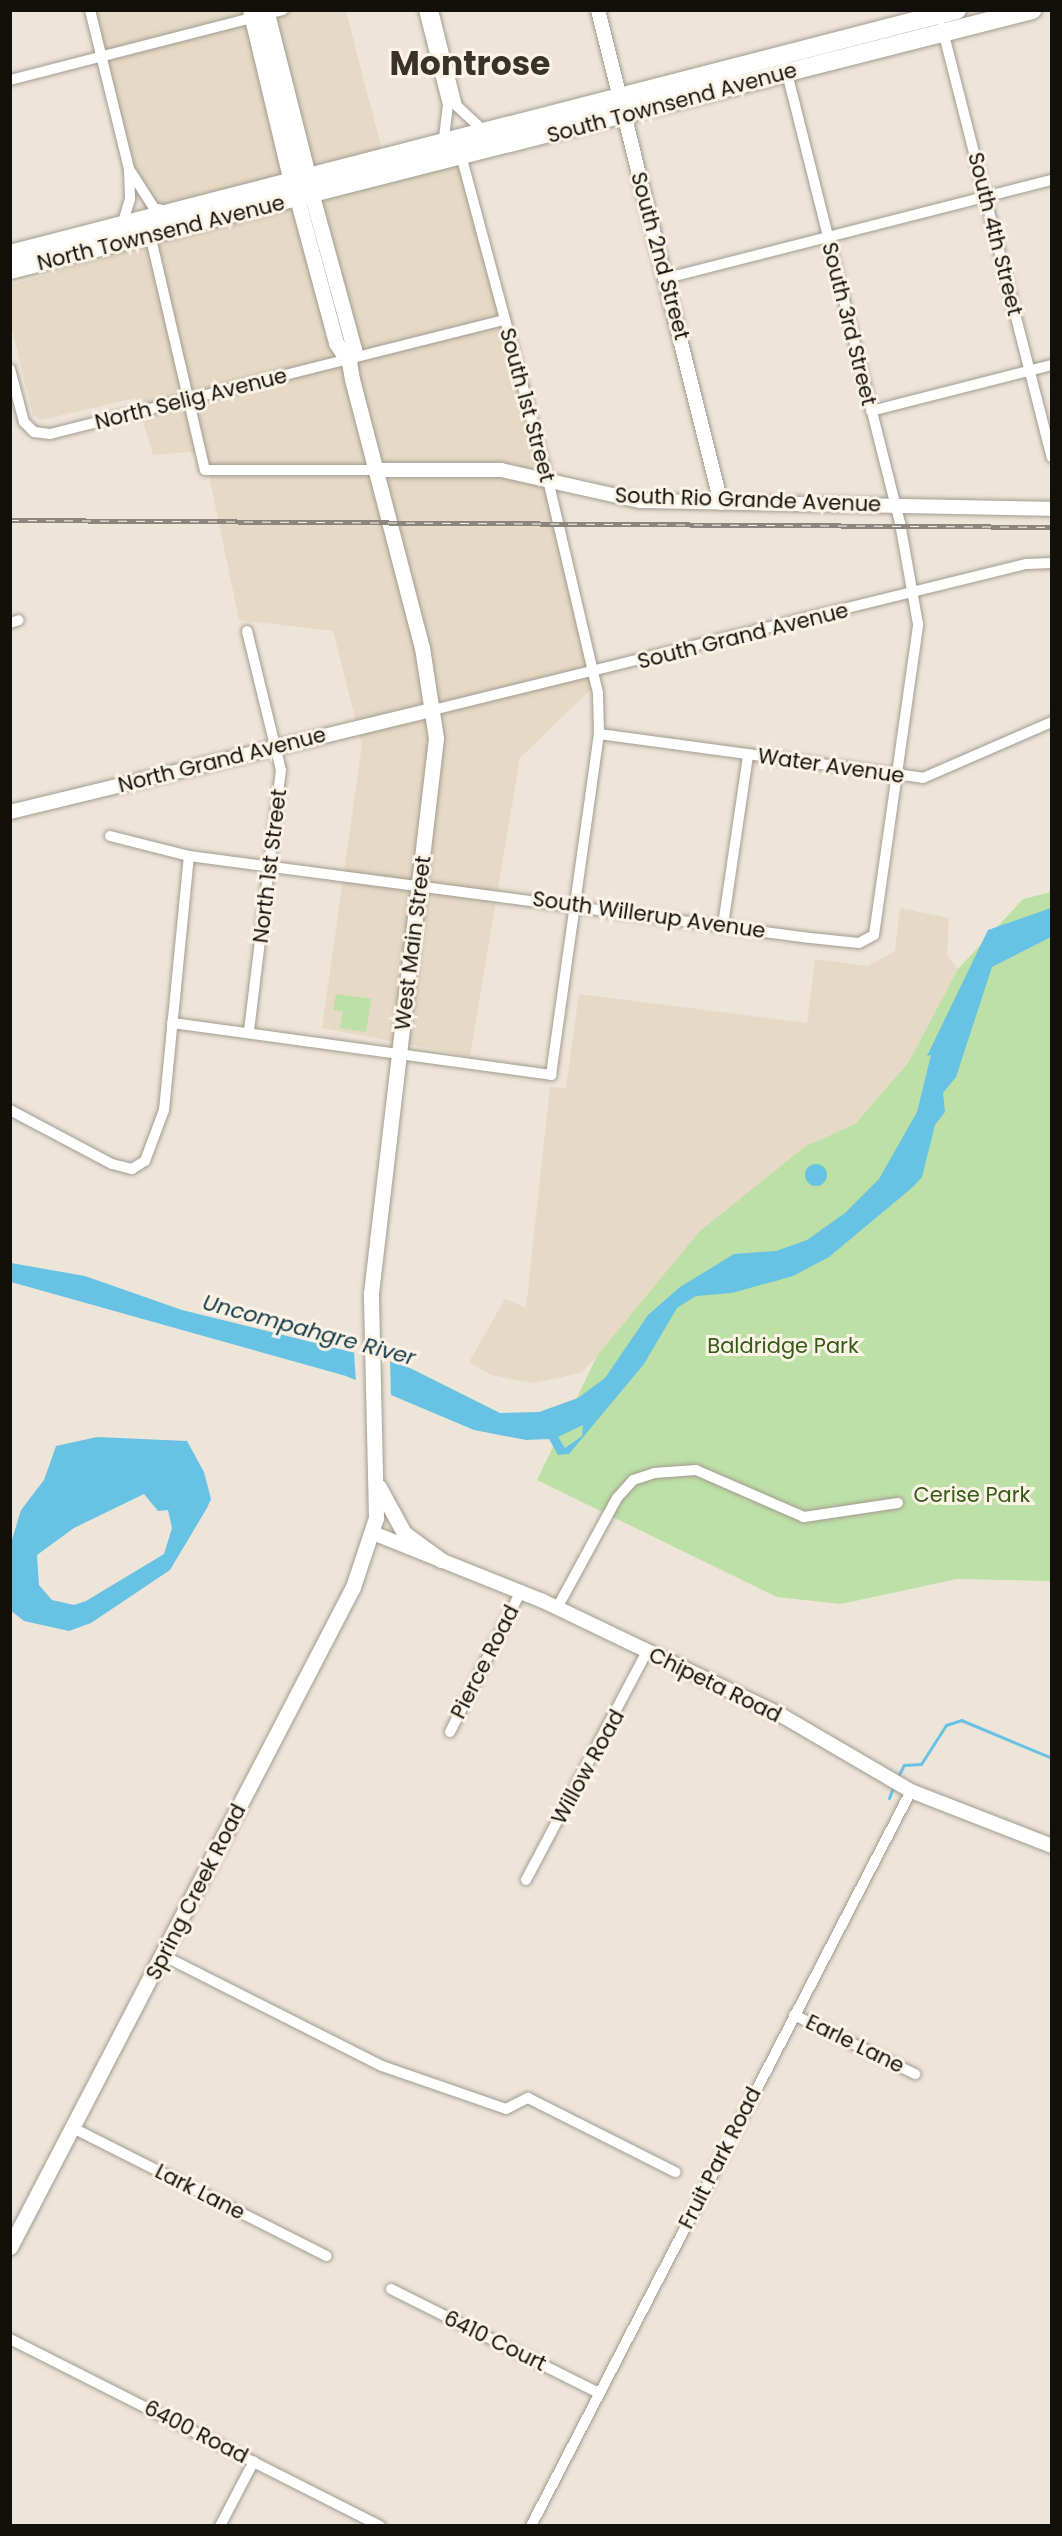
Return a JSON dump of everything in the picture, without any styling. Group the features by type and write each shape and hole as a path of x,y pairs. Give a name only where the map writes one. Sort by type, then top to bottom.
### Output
{"main road":[{"name":"South Townsend Avenue","path":"940,19 957,10"},
{"name":"South Townsend Avenue","path":"302,188 461,158 624,116 786,64 940,19 1032,10"},
{"path":"264,13 302,188"},
{"name":"South Townsend Avenue","path":"302,188 451,141 620,97 786,64"},
{"name":"North Townsend Avenue","path":"10,254 146,218 302,188"},
{"name":"North Townsend Avenue","path":"10,270 151,238 302,188"},
{"name":"West Main Street","path":"302,188 352,340 349,362 433,710 437,761 371,1293 379,1486 373,1533"},
{"path":"379,1486 404,1533 441,1560"},
{"name":"Spring Creek Road","path":"10,2247 164,1956 353,1587 373,1533"}],"street":[{"path":"90,10 129,169 130,199 122,225"},
{"name":"South 1st Street","path":"399,1056 551,1075 572,906 599,734 593,671 548,480 461,158 451,141 448,105 424,10"},
{"path":"433,10 457,106 485,133"},
{"name":"South 2nd Street","path":"598,10 667,278 721,503"},
{"path":"10,80 264,13"},
{"name":"South 4th Street","path":"940,19 1052,457"},
{"name":"South 3rd Street","path":"786,64 915,593 918,624 874,935"},
{"path":"129,169 154,208 173,212"},
{"path":"667,278 1052,180"},
{"path":"146,218 205,470 376,470"},
{"name":"North Selig Avenue","path":"10,369 24,422 34,432 50,434 187,399 349,362 504,320"},
{"path":"871,411 1052,365"},
{"name":"South Rio Grande Avenue","path":"376,470 501,470 640,501 1052,508"},
{"name":"South Grand Avenue","path":"433,710 1026,564 1052,563"},
{"name":"North 1st Street","path":"247,631 280,770 271,866 249,1031"},
{"name":"North Grand Avenue","path":"10,812 433,710"},
{"name":"Water Avenue","path":"599,734 898,774 936,776 1052,722"},
{"path":"723,925 748,755"},
{"name":"South Willerup Avenue","path":"110,836 189,856 421,884 851,943 874,935"},
{"path":"10,1110 112,1164 139,1166 152,1151 165,1110 189,856"},
{"path":"172,1023 249,1031 399,1056"},
{"path":"557,1608 616,1498 633,1480 654,1473 696,1470 804,1517 898,1503"},
{"name":"Chipeta Road","path":"373,1533 521,1591 781,1715 911,1791 1052,1846"},
{"name":"Pierce Road","path":"450,1732 521,1591"},
{"name":"Willow Road","path":"526,1880 647,1651"},
{"name":"Fruit Park Road","path":"531,2526 911,1791"},
{"path":"164,1956 382,2066 506,2109 528,2098 675,2172"},
{"name":"Earle Lane","path":"794,2015 915,2074"},
{"name":"Lark Lane","path":"74,2128 326,2256"},
{"name":"6410 Court","path":"391,2289 599,2393"},
{"name":"6400 Road","path":"10,2339 381,2526"},
{"path":"220,2526 254,2461"}],"shaded area":[{"path":"93,11 346,11 384,158 146,218"},
{"path":"461,157 548,480 591,689 520,758 470,1056 322,1028 362,745 333,631 239,620 204,451 153,455 136,398 41,420 33,415 11,325 10,285"},
{"path":"900,908 949,918 947,955 958,969 908,1063 855,1124 806,1146 581,1373 533,1383 491,1375 469,1362 505,1299 526,1308 550,1087 566,1088 579,994 807,1023 815,959 868,966 895,951"}],"green space":[{"name":"Baldridge Park","path":"1051,892 1051,1581 957,1579 841,1604 777,1597 537,1480 597,1356 699,1232 806,1146 855,1124 908,1063 958,969 1023,899"},
{"path":"336,994 371,999 366,1032 340,1028 343,1011 333,1010"}],"water":[{"path":"1051,908 1051,937 992,967 956,1077 943,1093 945,1112 935,1125 922,1177 829,1257 793,1276 732,1293 696,1296 677,1308 644,1364 569,1454 558,1455 549,1439 526,1440 474,1430 346,1376 11,1282 11,1263 85,1276 182,1310 404,1365 500,1413 539,1412 578,1398 605,1378 648,1315 680,1287 734,1254 776,1251 807,1240 845,1213 879,1179 917,1112 931,1055 927,1056 988,930","holes":["583,1425 582,1436 565,1448 558,1437"]},
{"path":"816,1164 824,1167 827,1175 824,1183 816,1186 808,1183 805,1175 808,1167"},
{"path":"97,1437 187,1441 204,1472 211,1499 170,1570 91,1623 69,1631 24,1621 10,1610 11,1543 21,1510 44,1480 56,1446","holes":["144,1494 158,1511 168,1510 172,1528 164,1554 86,1601 74,1605 52,1600 39,1585 37,1555 74,1528"]}],"pier":[{"path":"354,1352 390,1359 391,1397 356,1383"}],"waterway":[{"path":"897,1778 904,1765 921,1764 946,1725 961,1720 1052,1758"},
{"path":"889,1798 894,1785"}],"railway":[{"path":"10,520 1052,527"}],"district":[{"name":"Montrose","path":"470,64"}],"water label":[{"name":"Uncompahgre River","path":"309,1330"}],"park label":[{"name":"Cerise Park","path":"972,1495"}]}
